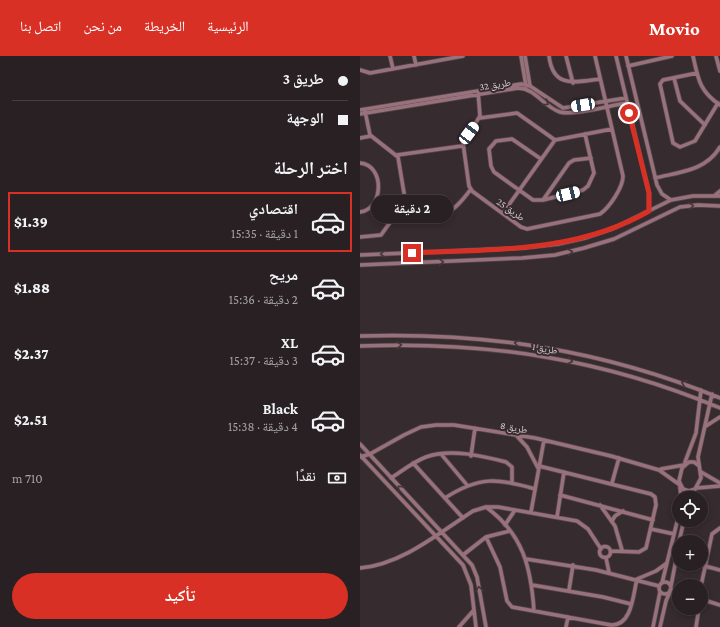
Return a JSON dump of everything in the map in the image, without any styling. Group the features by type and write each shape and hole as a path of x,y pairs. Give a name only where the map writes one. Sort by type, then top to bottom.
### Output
{"street":[{"path":"390,56 392,69"},
{"path":"414,56 416,65"},
{"path":"438,56 439,61"},
{"path":"360,70 370,73 463,56"},
{"path":"520,56 531,92"},
{"path":"525,56 528,85 526,89"},
{"path":"548,56 551,67 556,76 573,83 600,79"},
{"path":"566,56 573,83"},
{"path":"595,56 605,102"},
{"path":"616,56 649,193 649,211"},
{"path":"626,56 655,178 660,192 671,200"},
{"path":"628,66 653,58 669,56"},
{"path":"693,56 703,90 719,104 698,136 691,143 680,147 673,143 660,86 663,80 697,73"},
{"path":"716,56 720,71"},
{"path":"674,78 680,101 706,125"},
{"path":"528,85 563,108 626,100"},
{"name":"طريق 32","path":"360,114 363,111 528,85"},
{"name":"طريق 32","path":"479,93 518,88 526,89 553,109 568,113 606,106 626,100"},
{"path":"405,201 424,213 434,214 455,209 470,189 462,146 480,118 481,110 479,93"},
{"name":"طريق 25","path":"470,189 521,227 530,229 603,212 623,179 605,102"},
{"path":"360,237 380,235 405,201 397,156 371,136 363,111"},
{"path":"480,118 517,113 555,140"},
{"path":"503,213 555,140 612,130"},
{"path":"541,159 512,139 499,140 491,145 489,152 492,171 531,199 543,200 581,191 586,188 594,173 585,134"},
{"path":"360,138 371,136"},
{"path":"397,156 462,146"},
{"path":"655,178 701,166 711,159 720,147"},
{"path":"543,200 570,162 591,158"},
{"path":"360,163 369,165 374,170 378,190 377,196 369,209 360,212"},
{"path":"714,196 720,191"},
{"path":"360,255 538,247 567,242 602,232 631,221 671,200 693,196 720,196"},
{"path":"360,265 530,258 568,252 605,242 680,207 698,205 720,206"},
{"path":"602,232 605,242"},
{"path":"378,330 378,336"},
{"name":"طريق 1","path":"360,336 444,337 499,341 546,347 628,365 720,398"},
{"name":"طريق 1","path":"360,346 440,345 536,355 627,374 700,399 720,408"},
{"path":"680,491 679,474 695,439 701,390"},
{"path":"696,489 701,481 701,472 698,465 699,452 712,394"},
{"path":"705,427 720,417"},
{"name":"طريق 8","path":"361,456 370,454 421,427 441,424 475,428 544,440 619,458 659,470 680,485"},
{"path":"471,456 475,428"},
{"path":"515,435 527,446 539,468"},
{"path":"531,512 544,440"},
{"path":"360,444 472,565 477,577 486,627"},
{"path":"391,478 424,458 440,454 471,456 506,462 512,467 512,482"},
{"path":"440,454 467,485"},
{"path":"361,456 436,535 467,571 471,585 476,627"},
{"path":"612,484 619,458"},
{"path":"684,465 692,461 698,465"},
{"path":"413,464 463,518"},
{"name":"طريق 8","path":"659,470 684,465"},
{"path":"539,468 564,472 654,496 657,502 648,544 644,550 636,552 622,550 611,551 606,547 601,549"},
{"path":"557,517 564,472"},
{"path":"701,472 720,484"},
{"path":"445,498 467,485 489,480 512,482 535,488"},
{"path":"680,485 686,490 720,484"},
{"path":"560,496 600,504 653,520"},
{"path":"600,504 612,521 622,550"},
{"path":"360,568 375,567 392,562 473,511 486,507 531,512 584,524 601,549 600,554 606,558 609,572"},
{"path":"486,507 505,525 519,544 526,560 532,585 534,611"},
{"path":"505,525 515,510"},
{"path":"612,521 615,516 623,510"},
{"path":"653,627 661,584 676,527"},
{"path":"708,552 712,534 720,528"},
{"path":"651,529 674,534"},
{"path":"463,554 486,537 510,531"},
{"path":"486,537 500,568 507,601 512,607 611,626 618,625 626,618 637,579"},
{"path":"606,558 611,555 611,551"},
{"path":"526,560 573,565 661,584 666,582 671,586"},
{"path":"637,579 656,571 667,563"},
{"path":"569,590 573,565"},
{"path":"708,567 720,570"},
{"path":"660,627 674,571"},
{"path":"532,585 569,590 631,604"},
{"path":"660,592 664,594 670,591"},
{"path":"708,601 720,604"},
{"path":"459,627 474,609"},
{"path":"696,627 698,615"},
{"path":"566,627 568,617"}],"route":[{"path":"412,253 523,248 558,244 585,238 602,232 631,221 649,211 649,193 629,113"}]}
